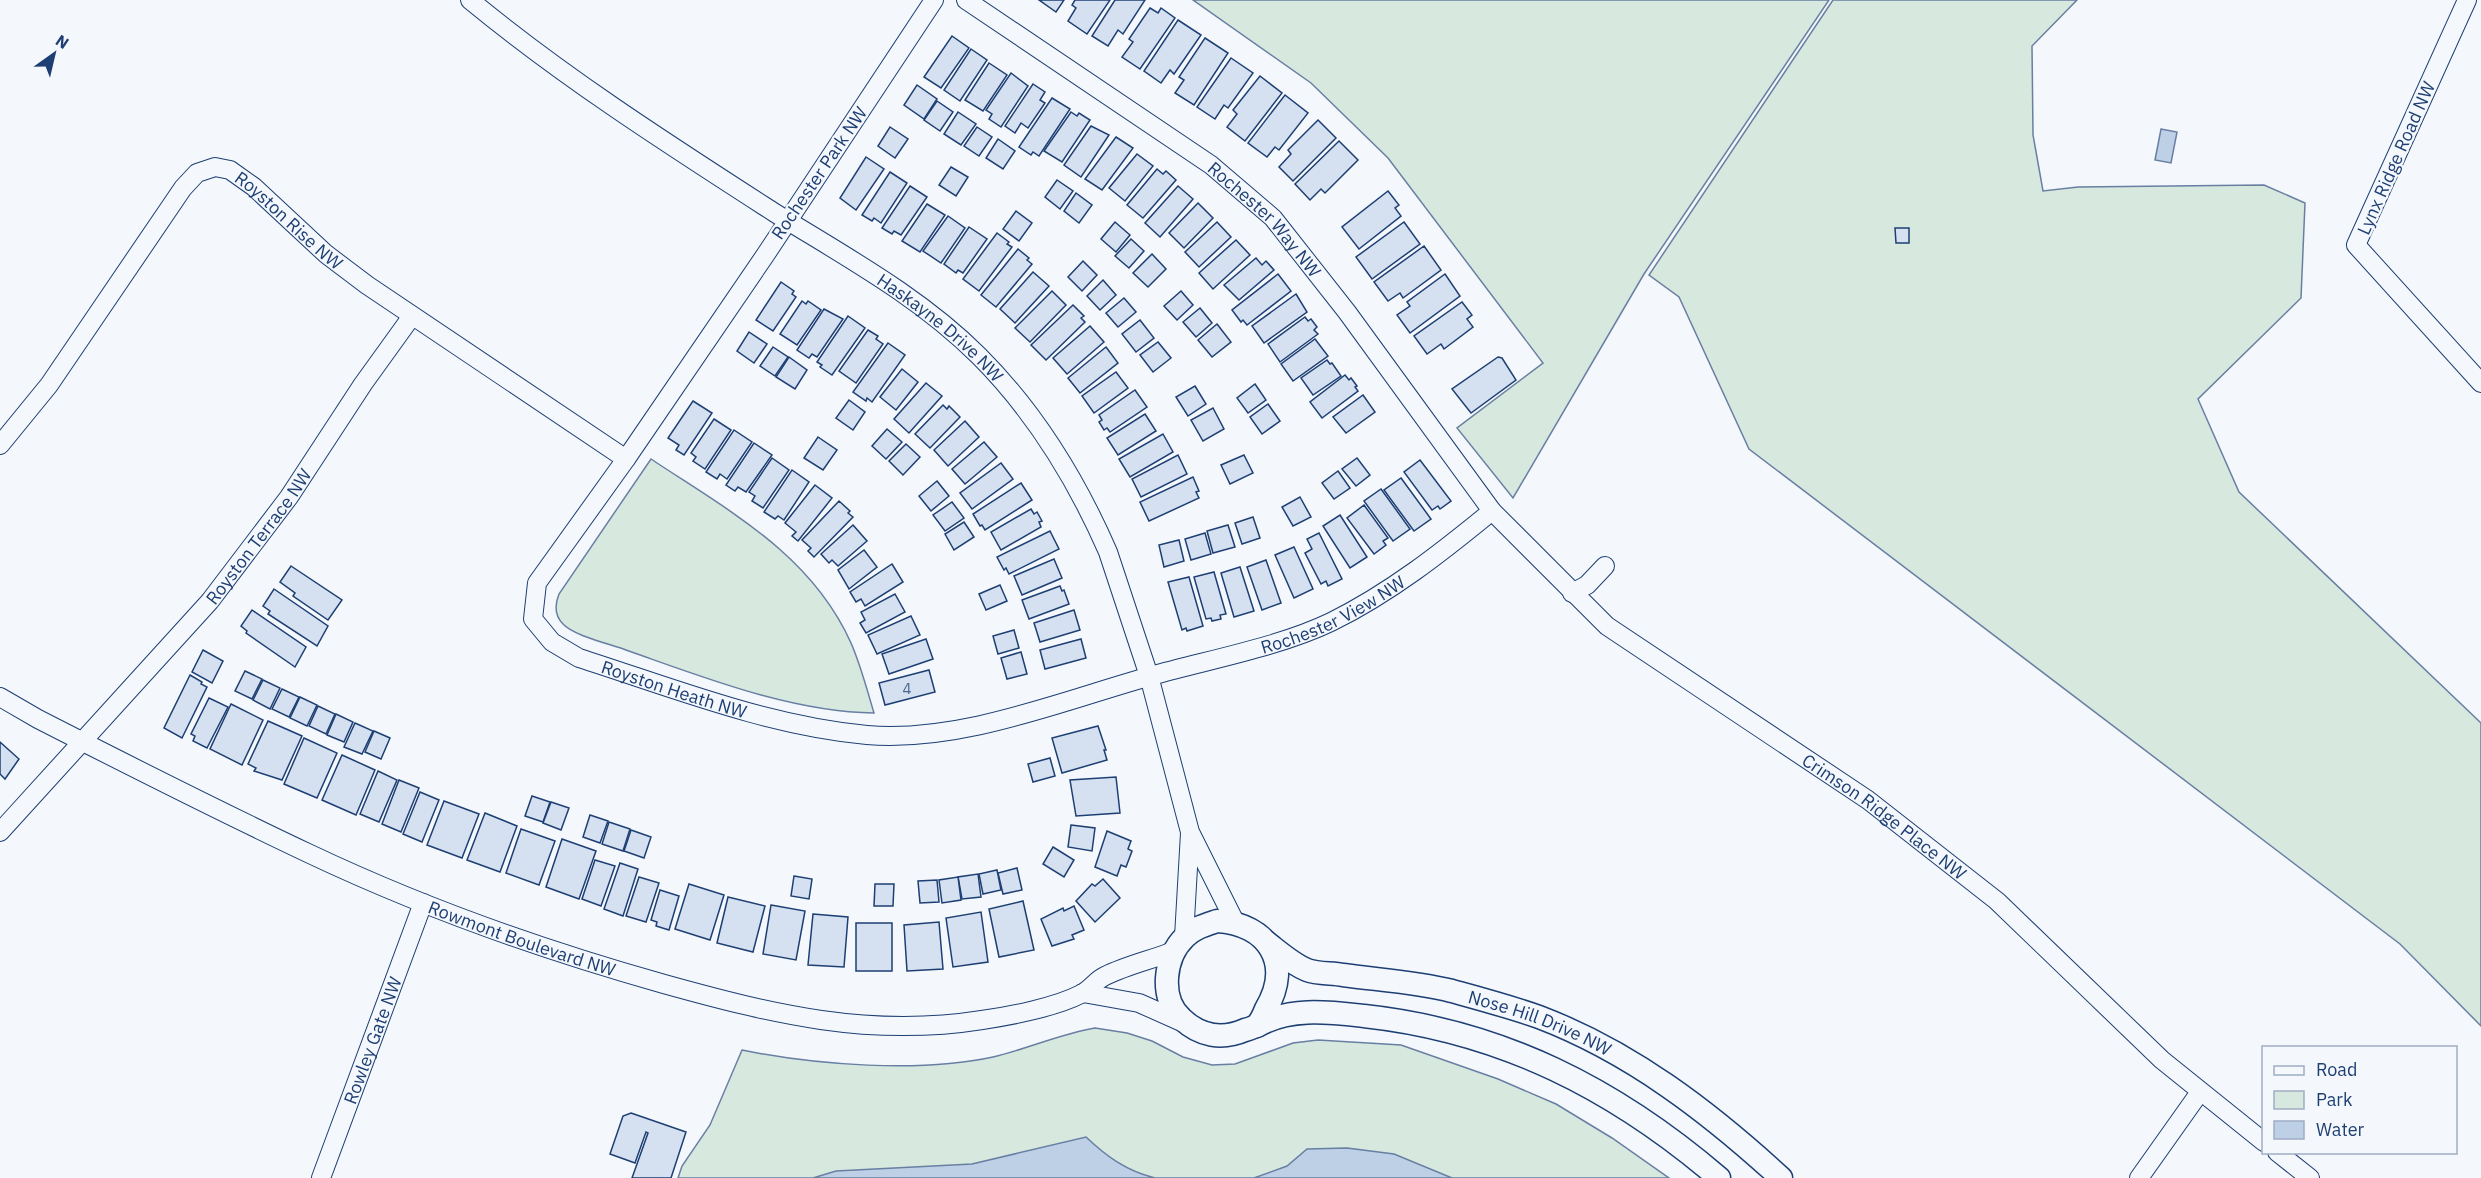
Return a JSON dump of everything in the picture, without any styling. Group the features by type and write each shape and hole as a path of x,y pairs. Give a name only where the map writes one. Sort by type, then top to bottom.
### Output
{"street":[{"name":"Haskayne Drive NW","path":"470,0 523,43 706,168 910,297 979,356 1042,430 1108,552 1149,676 1190,832 1235,922"},
{"name":"Rochester Park NW","path":"703,345 934,0"},
{"name":"Rochester Way NW","path":"966,0 1211,165 1274,218 1347,312 1492,511"},
{"name":"Lynx Ridge Road NW","path":"2467,0 2356,244 2481,383"},
{"name":"Royston Rise NW","path":"0,445 49,385 183,188 197,173 215,166 230,170 254,187 326,254 412,316 626,459"},
{"name":"Royston Terrace NW","path":"0,832 210,601 289,496 363,384 412,316"},
{"name":"Royston Heath NW","path":"703,345 626,459 537,583 533,619 552,642 579,658 785,723 869,735 930,734 1003,719 1149,676"},
{"name":"Crimson Ridge Place NW","path":"1492,511 1606,626 1868,800 1998,901 2132,1032 2200,1092 2262,1140"},
{"name":"Rochester View NW","path":"1149,676 1281,640 1330,622 1392,588 1492,511"},
{"path":"1572,593 1587,585 1605,566"},
{"name":"Rowmont Boulevard NW","path":"0,697 83,742 312,855 423,903 523,941 612,969 787,1016 859,1025 921,1027 982,1020 1035,1009 1083,993 1102,977 1179,944"},
{"name":"Haskayne Drive NW","path":"1179,944 1190,832"},
{"name":"Rowley Gate NW","path":"321,1178 423,903"},
{"path":"1217,921 1235,922 1252,929 1266,942 1275,958 1278,976 1275,994 1257,1026 1239,1033 1221,1036 1192,1028 1176,1014 1167,992 1166,982 1179,944 1199,926 1217,921"},
{"name":"Nose Hill Drive NW","path":"1266,942 1308,971 1420,984 1450,991 1539,1017 1586,1038 1640,1067 1691,1101 1743,1143 1780,1178"},
{"name":"Rowmont Boulevard NW","path":"1083,993 1138,1003 1192,1028"},
{"name":"Nose Hill Drive NW","path":"1257,1026 1287,1015 1322,1012 1426,1024 1479,1038 1534,1059 1623,1105 1659,1129 1719,1178"},
{"path":"2139,1178 2200,1092"},
{"path":"2280,1154 2310,1178"}],"green space":[{"path":"1193,0 1829,0 1644,274 1513,498 1457,428 1543,363 1388,158 1311,83"},
{"path":"1833,0 2077,0 2032,46 2033,135 2043,191 2078,187 2264,185 2305,203 2301,298 2198,399 2239,492 2481,723 2481,1026 2400,944 1749,449 1679,297 1649,275"},
{"path":"651,459 710,497 765,537 791,559 814,584 834,612 851,643 874,713 811,707 716,682 593,639 563,624 556,609 559,594"},
{"path":"1095,1028 1127,1033 1152,1041 1183,1057 1212,1065 1235,1064 1293,1043 1318,1040 1401,1045 1498,1079 1556,1104 1612,1138 1669,1178 678,1178 682,1166 710,1125 742,1050 834,1063 933,1065 993,1057"}],"water":[{"path":"2161,129 2177,132 2171,163 2155,160"},
{"path":"1086,1137 1118,1162 1155,1178 813,1178 836,1171 972,1164"},
{"path":"1347,1148 1394,1154 1452,1178 1254,1178 1287,1166 1307,1149"}],"building":[{"path":"1039,0 1064,0 1056,12"},
{"path":"1075,0 1110,0 1087,34 1068,21 1076,8 1072,5"},
{"path":"1115,0 1145,0 1123,34 1118,30 1108,46 1092,36"},
{"path":"1150,8 1158,13 1161,8 1175,18 1140,69 1122,57 1133,42 1129,39"},
{"path":"1178,20 1201,35 1174,74 1170,70 1161,83 1144,71"},
{"path":"952,36 969,48 941,88 924,77"},
{"path":"1205,38 1228,53 1194,105 1175,93 1184,80 1179,77"},
{"path":"971,49 987,60 960,101 944,90"},
{"path":"1231,58 1253,73 1228,108 1224,105 1215,119 1197,107"},
{"path":"989,63 1007,75 983,111 965,100"},
{"path":"1011,73 1028,86 1001,127 989,119 992,114 986,110"},
{"path":"1260,76 1282,93 1245,141 1227,127 1237,114 1233,110"},
{"path":"1033,84 1045,92 1040,100 1045,103 1028,128 1021,123 1015,133 1005,126"},
{"path":"917,85 937,99 924,119 904,105"},
{"path":"1285,95 1308,113 1279,150 1275,147 1267,157 1248,143"},
{"path":"1052,98 1070,109 1039,156 1033,152 1031,155 1019,147"},
{"path":"937,101 953,112 940,131 924,120"},
{"path":"958,112 976,124 961,145 944,134"},
{"path":"1071,112 1077,116 1079,113 1090,120 1062,162 1044,151"},
{"path":"1318,120 1336,138 1293,181 1279,167 1291,154 1288,150"},
{"path":"1091,126 1109,135 1081,177 1064,165"},
{"path":"890,127 908,139 895,158 878,146"},
{"path":"977,127 992,137 979,156 964,146"},
{"path":"1116,137 1133,148 1102,190 1085,179"},
{"path":"998,139 1015,151 1003,169 986,158"},
{"path":"1339,141 1358,160 1325,193 1321,189 1310,200 1295,184"},
{"path":"1137,154 1153,166 1125,201 1109,188"},
{"path":"866,157 884,169 856,210 840,198"},
{"path":"951,167 968,177 956,196 939,185"},
{"path":"1157,169 1163,174 1166,171 1176,180 1143,218 1127,205"},
{"path":"890,172 907,183 881,223 874,218 872,221 862,215"},
{"path":"1057,180 1073,191 1060,209 1045,197"},
{"path":"910,186 927,197 901,235 894,231 892,234 882,228"},
{"path":"1178,186 1193,199 1160,237 1145,223"},
{"path":"1388,191 1399,205 1395,208 1401,216 1359,249 1342,227"},
{"path":"1076,193 1092,205 1079,223 1064,211"},
{"path":"1198,203 1213,218 1184,248 1169,233"},
{"path":"927,204 945,215 920,252 902,241"},
{"path":"1016,211 1032,223 1019,241 1003,229"},
{"path":"948,216 965,228 941,263 923,251"},
{"path":"1115,222 1130,235 1116,252 1101,239"},
{"path":"1217,222 1231,237 1199,267 1185,252"},
{"path":"1404,222 1420,244 1372,279 1356,257"},
{"path":"969,227 987,239 963,273 958,270 956,273 944,264"},
{"path":"1895,228 1909,228 1909,243 1896,243"},
{"path":"997,233 1012,247 979,291 963,279"},
{"path":"1131,239 1144,251 1129,268 1115,256"},
{"path":"1236,240 1250,255 1213,289 1199,273"},
{"path":"1424,246 1441,270 1403,298 1400,293 1388,301 1374,282"},
{"path":"1018,249 1029,258 1027,260 1032,264 996,307 981,295"},
{"path":"1152,254 1166,269 1148,287 1133,273"},
{"path":"1256,258 1262,265 1266,261 1274,270 1239,300 1224,285"},
{"path":"1083,261 1097,275 1082,291 1068,277"},
{"path":"1033,272 1049,286 1015,323 1000,309"},
{"path":"1278,274 1291,291 1247,325 1243,320 1241,322 1232,310"},
{"path":"1445,274 1460,296 1410,333 1397,315 1410,306 1407,302"},
{"path":"1103,280 1116,295 1100,310 1087,296"},
{"path":"781,282 794,291 792,294 796,297 773,331 756,320"},
{"path":"1052,291 1066,305 1030,342 1015,328"},
{"path":"1181,291 1193,305 1177,320 1164,306"},
{"path":"1296,294 1307,312 1264,343 1252,326"},
{"path":"1124,298 1136,312 1118,327 1106,313"},
{"path":"802,301 806,304 808,301 821,310 797,345 780,334"},
{"path":"1462,302 1472,315 1467,319 1473,327 1444,349 1441,344 1427,354 1414,336"},
{"path":"1073,305 1084,316 1081,318 1085,322 1046,360 1031,345"},
{"path":"1200,308 1212,323 1196,337 1183,322"},
{"path":"824,309 843,319 817,357 812,354 809,358 797,350"},
{"path":"848,316 865,328 832,375 820,367 822,365 817,362"},
{"path":"1305,317 1308,321 1311,319 1317,327 1314,330 1318,334 1280,362 1268,344"},
{"path":"1140,320 1154,338 1136,352 1122,334"},
{"path":"1217,324 1231,342 1212,357 1198,340"},
{"path":"1090,326 1104,342 1067,374 1053,358"},
{"path":"868,330 878,336 876,339 883,344 856,383 839,371"},
{"path":"749,332 767,344 754,363 737,351"},
{"path":"1315,339 1328,356 1293,381 1281,364"},
{"path":"1158,342 1171,358 1153,372 1140,355"},
{"path":"888,343 905,355 872,402 867,398 866,401 853,392"},
{"path":"773,347 788,357 775,376 760,366"},
{"path":"1106,347 1118,363 1080,393 1068,378"},
{"path":"789,357 807,370 795,389 776,377"},
{"path":"1498,357 1502,358 1516,380 1471,413 1452,389"},
{"path":"1327,360 1341,376 1313,395 1301,378"},
{"path":"902,369 918,382 896,410 880,397"},
{"path":"1116,372 1128,388 1094,413 1082,396"},
{"path":"1345,375 1349,380 1351,378 1358,391 1322,418 1310,402"},
{"path":"926,383 942,396 909,433 894,419"},
{"path":"1255,384 1266,400 1248,413 1237,398"},
{"path":"1195,386 1206,404 1188,416 1176,397"},
{"path":"1135,390 1147,407 1110,432 1107,428 1104,430 1099,422 1102,420 1099,415"},
{"path":"1363,395 1375,412 1346,433 1333,417"},
{"path":"849,400 865,412 853,430 836,418"},
{"path":"693,401 712,413 684,455 676,450 679,445 668,438"},
{"path":"1268,404 1280,421 1262,434 1250,417"},
{"path":"943,405 947,409 949,406 960,417 930,448 915,434"},
{"path":"1213,408 1224,429 1203,441 1191,420"},
{"path":"1145,414 1156,431 1118,455 1107,438"},
{"path":"714,419 731,430 705,469 693,461 696,457 691,453"},
{"path":"965,421 979,437 948,466 934,450"},
{"path":"887,429 902,442 886,459 872,446"},
{"path":"734,430 752,442 727,479 720,474 717,479 706,472"},
{"path":"1163,434 1173,452 1130,477 1119,459"},
{"path":"818,437 837,450 823,470 804,458"},
{"path":"984,442 997,457 965,484 952,469"},
{"path":"754,443 772,455 746,492 738,487 735,491 726,485"},
{"path":"906,444 920,457 903,475 889,461"},
{"path":"1178,455 1187,474 1141,497 1132,479"},
{"path":"1244,455 1253,473 1230,484 1221,465"},
{"path":"772,458 789,470 763,508 752,501 755,496 749,492"},
{"path":"1357,458 1370,475 1356,486 1342,469"},
{"path":"1420,460 1451,501 1440,509 1438,506 1432,510 1404,472"},
{"path":"1001,463 1013,479 972,509 960,493"},
{"path":"792,470 809,482 784,520 778,516 775,519 764,512"},
{"path":"1338,471 1350,488 1334,499 1322,483"},
{"path":"1193,477 1199,491 1196,492 1199,498 1149,521 1140,502"},
{"path":"1401,478 1431,519 1414,531 1384,490"},
{"path":"937,481 949,496 931,511 919,496"},
{"path":"1021,483 1032,500 985,530 982,525 980,526 973,514"},
{"path":"815,485 832,498 798,541 792,536 796,532 785,523"},
{"path":"1381,489 1410,529 1393,541 1364,501"},
{"path":"1300,497 1311,517 1293,526 1282,507"},
{"path":"839,501 853,517 814,557 808,551 811,548 802,540"},
{"path":"952,502 964,518 945,531 933,515"},
{"path":"1364,505 1388,538 1383,541 1386,545 1374,554 1347,518"},
{"path":"1031,509 1034,514 1037,512 1042,521 1039,522 1041,527 1001,550 991,532"},
{"path":"1340,515 1367,557 1350,568 1323,526"},
{"path":"1253,517 1260,538 1242,544 1235,523"},
{"path":"964,522 974,537 954,550 945,534"},
{"path":"853,525 867,541 838,566 832,560 829,563 821,554"},
{"path":"1228,525 1235,547 1213,553 1207,531"},
{"path":"1050,531 1059,549 1009,574 1006,568 1004,570 997,557"},
{"path":"1205,533 1211,554 1191,560 1185,539"},
{"path":"1319,533 1342,579 1328,586 1326,581 1321,584 1305,553 1312,549 1307,539"},
{"path":"1179,540 1184,561 1164,567 1159,545"},
{"path":"1294,547 1313,589 1294,598 1275,555"},
{"path":"864,550 877,567 849,589 838,570"},
{"path":"1054,559 1062,578 1022,595 1014,576"},
{"path":"1266,560 1281,603 1262,610 1247,567"},
{"path":"892,564 903,582 865,606 861,599 856,602 850,592"},
{"path":"291,566 342,600 328,620 293,596 295,593 280,582"},
{"path":"1240,567 1254,611 1234,617 1221,573"},
{"path":"1214,572 1226,614 1220,615 1221,619 1212,621 1211,618 1206,619 1194,577"},
{"path":"1189,577 1203,626 1187,631 1186,628 1182,630 1168,582"},
{"path":"1000,585 1007,601 986,610 979,594"},
{"path":"1060,586 1069,604 1029,619 1022,600"},
{"path":"274,589 328,626 317,646 268,614 270,611 263,606"},
{"path":"895,594 905,612 866,633 860,623 865,620 861,612"},
{"path":"252,610 306,647 295,667 246,633 247,631 241,626"},
{"path":"1074,610 1080,630 1040,642 1034,623"},
{"path":"911,616 920,635 877,654 868,635"},
{"path":"1014,630 1019,648 998,654 993,636"},
{"path":"926,639 933,659 889,674 882,654"},
{"path":"1081,639 1086,658 1045,669 1040,650"},
{"path":"203,650 223,661 212,683 192,672"},
{"path":"1021,652 1027,674 1007,679 1001,658"},
{"path":"929,670 935,692 885,705 879,683"},
{"path":"245,671 262,679 252,699 235,691"},
{"path":"190,675 207,687 182,738 164,728"},
{"path":"263,680 280,688 270,709 253,700"},
{"path":"282,689 299,697 289,717 272,709"},
{"path":"300,697 317,705 307,726 290,718"},
{"path":"209,698 228,707 207,748 193,741 195,736 191,734"},
{"path":"231,704 263,720 242,765 210,749"},
{"path":"318,706 335,714 326,734 309,726"},
{"path":"336,714 353,722 344,742 327,735"},
{"path":"268,721 302,736 282,780 254,771 256,768 248,764"},
{"path":"355,723 373,731 362,754 344,747"},
{"path":"1098,726 1107,760 1062,773 1052,738"},
{"path":"374,731 390,738 381,759 365,752"},
{"path":"304,738 337,753 317,798 284,784"},
{"path":"0,742 19,759 5,779 0,774"},
{"path":"342,755 375,770 356,815 322,800"},
{"path":"1050,758 1055,776 1033,782 1028,764"},
{"path":"378,771 397,780 379,822 360,814"},
{"path":"1116,777 1120,813 1076,816 1070,780"},
{"path":"399,780 419,788 401,832 382,824"},
{"path":"420,792 439,800 422,842 403,834"},
{"path":"532,796 550,802 543,822 525,816"},
{"path":"444,801 479,814 462,858 427,845"},
{"path":"551,802 569,808 561,830 543,823"},
{"path":"485,813 517,826 500,872 467,860"},
{"path":"590,815 608,821 600,843 583,837"},
{"path":"609,822 630,829 623,851 602,844"},
{"path":"1071,825 1095,828 1092,851 1068,847"},
{"path":"521,829 555,841 539,885 506,873"},
{"path":"631,830 651,837 644,858 624,851"},
{"path":"1107,831 1131,841 1128,849 1132,851 1126,867 1121,865 1117,876 1095,867"},
{"path":"562,839 596,851 579,899 546,887"},
{"path":"1053,847 1074,860 1064,877 1043,864"},
{"path":"595,860 615,866 601,906 582,899"},
{"path":"620,863 638,869 623,916 604,909"},
{"path":"1017,868 1022,890 1003,894 998,873"},
{"path":"997,870 1001,890 983,894 979,874"},
{"path":"978,874 981,897 962,899 958,877"},
{"path":"794,876 812,879 809,899 791,896"},
{"path":"639,877 659,883 646,922 626,916"},
{"path":"958,877 961,900 942,903 939,880"},
{"path":"1103,879 1120,898 1095,922 1076,901 1092,884 1095,886"},
{"path":"937,880 939,902 920,903 918,881"},
{"path":"689,884 724,895 710,940 675,929"},
{"path":"875,884 894,884 893,906 874,906"},
{"path":"660,890 679,896 669,930 656,926 657,922 651,920"},
{"path":"728,897 765,906 753,952 717,943"},
{"path":"1023,901 1034,950 999,957 989,909"},
{"path":"771,905 805,911 796,960 763,954"},
{"path":"1074,906 1084,930 1072,935 1074,939 1052,946 1041,919 1063,908 1064,911"},
{"path":"981,912 988,962 953,967 946,918"},
{"path":"813,914 848,917 844,967 808,965"},
{"path":"939,922 943,969 907,971 904,925"},
{"path":"856,923 892,923 892,971 856,971"},
{"path":"631,1113 686,1132 671,1178 632,1178 648,1133 646,1132 635,1163 610,1154 623,1116"}]}
